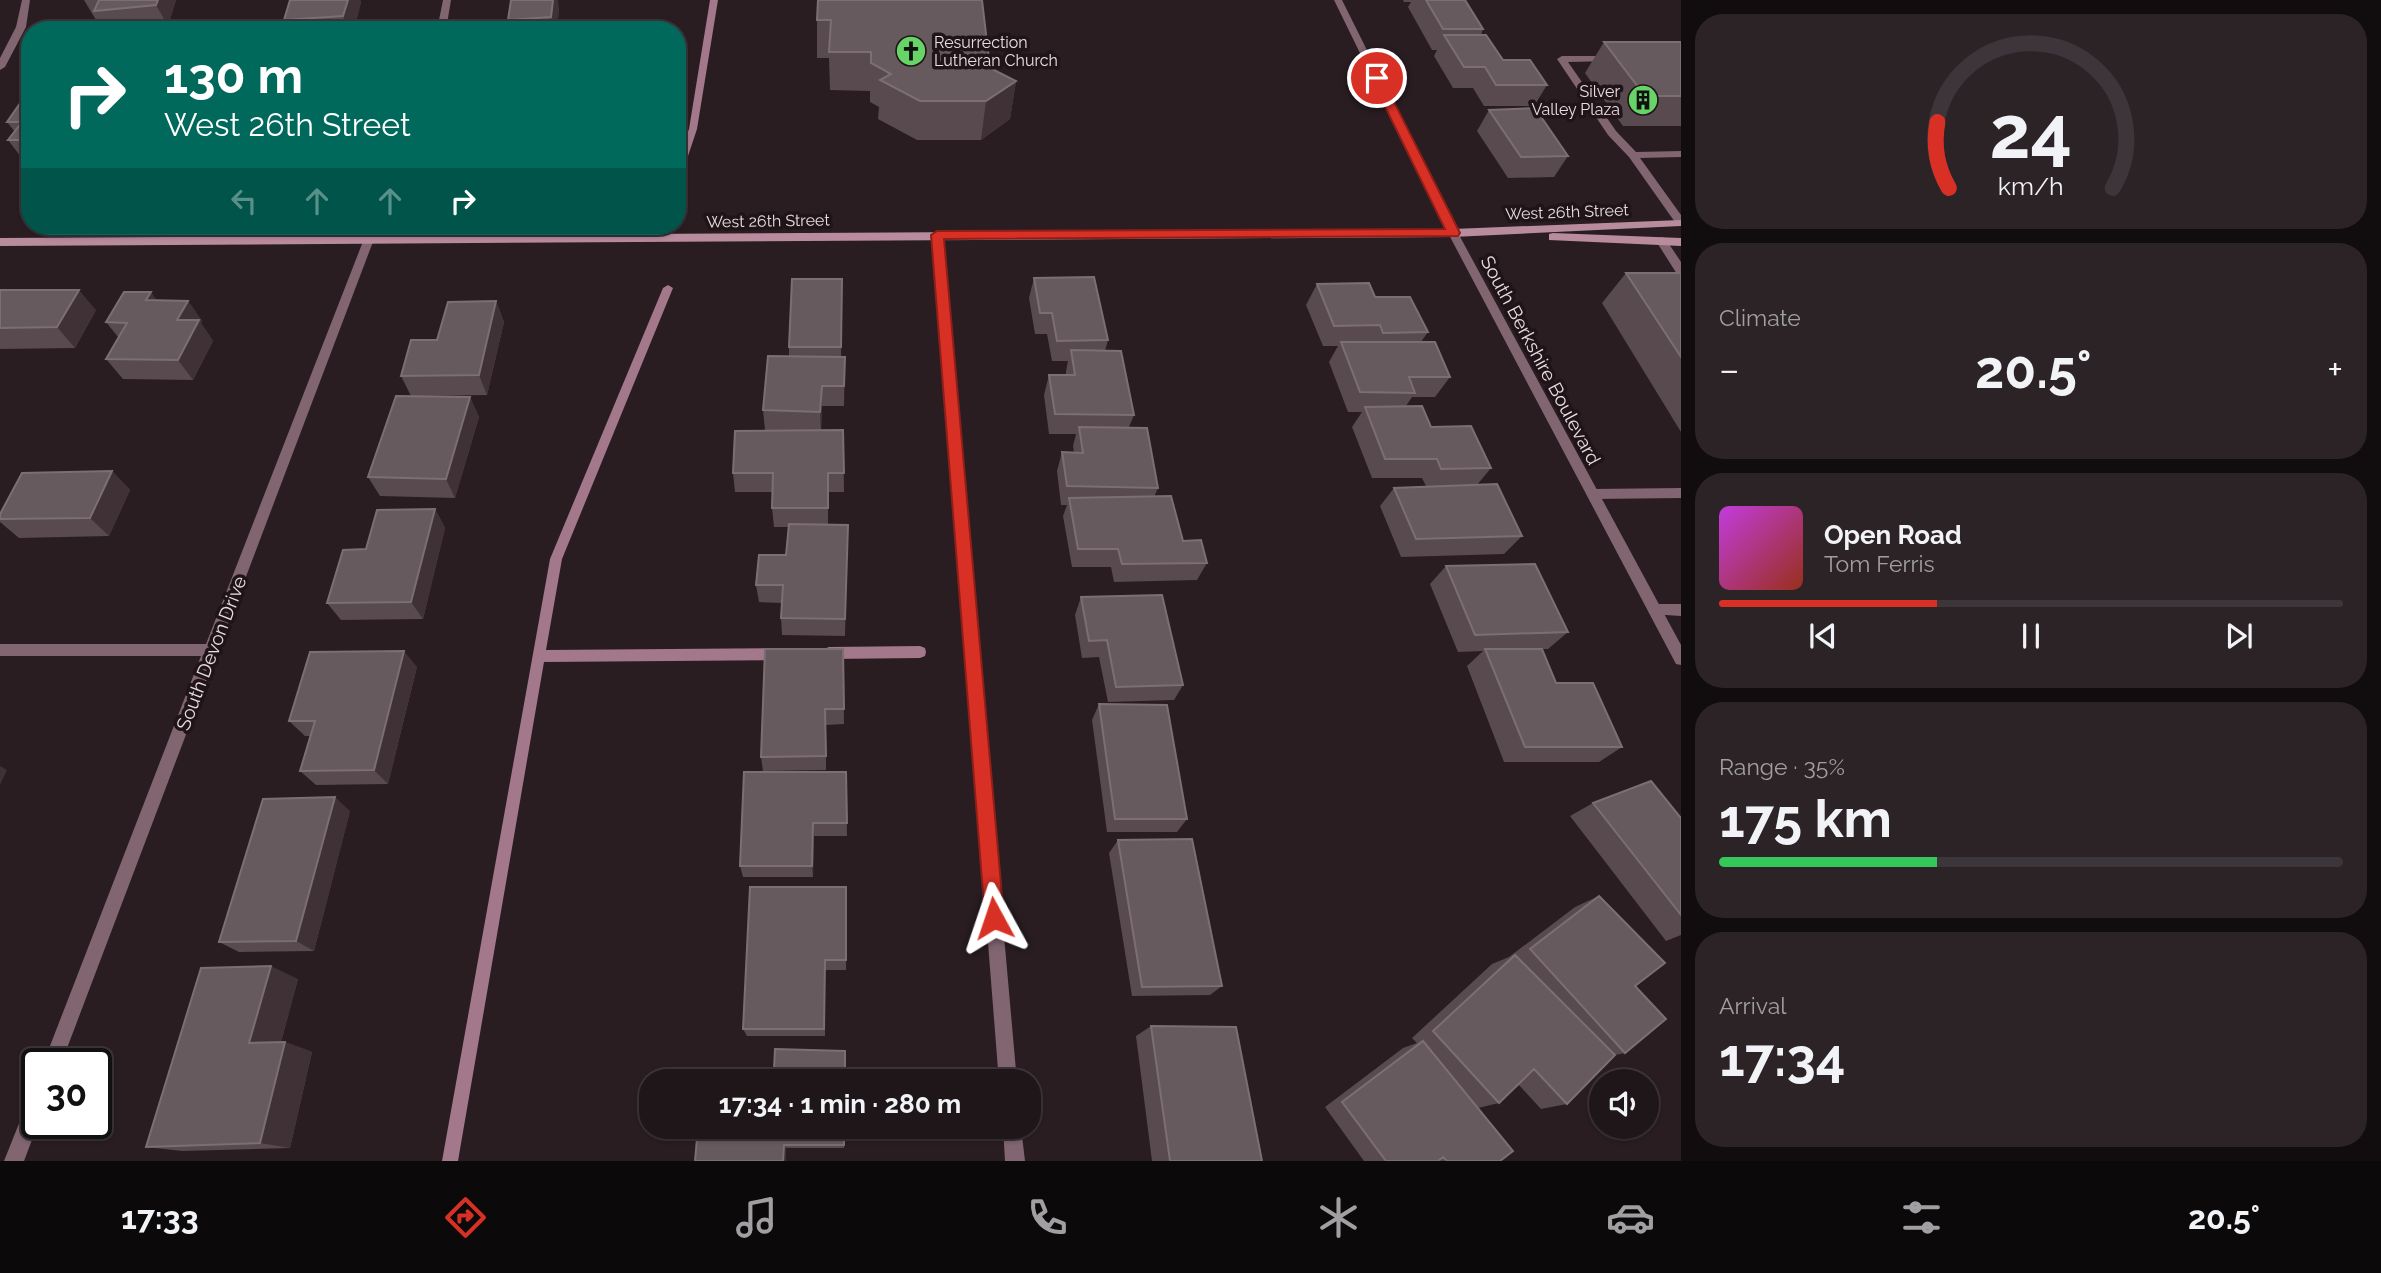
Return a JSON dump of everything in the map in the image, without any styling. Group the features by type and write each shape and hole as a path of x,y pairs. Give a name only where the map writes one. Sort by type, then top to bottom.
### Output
{"main road":[{"name":"West 26th Street","path":"0,242 368,242 937,235 1453,233 1681,223"},
{"name":"West 26th Street","path":"1453,233 1681,242"}],"street":[{"path":"23,21 26,0"},
{"path":"443,21 447,0"},
{"name":"South Berkshire Boulevard","path":"1338,0 1453,233 1681,659"},
{"path":"0,67 21,29"},
{"path":"1628,58 1562,59 1612,133 1633,155 1681,223"},
{"path":"1633,155 1681,154"},
{"name":"South Devon Drive","path":"58,1048 371,235"},
{"path":"937,235 1007,1069"},
{"path":"1661,241 1681,271"},
{"path":"1592,494 1681,493"},
{"path":"1655,610 1681,610"},
{"path":"0,650 212,650"},
{"path":"14,1161 23,1139"},
{"path":"1013,1139 1015,1161"}],"building":[{"path":"99,0 158,0 156,5 94,11"},
{"path":"290,0 348,0 343,16 284,20"},
{"path":"511,0 553,0 551,17 508,20"},
{"path":"818,0 982,0 990,68 1016,81 986,101 920,101 880,80 891,74 871,63 871,52 829,52 831,20 817,20"},
{"path":"1426,0 1465,0 1483,29 1443,29"},
{"path":"1444,35 1486,35 1503,60 1530,60 1547,85 1496,85 1485,67 1464,67"},
{"path":"1604,42 1681,42 1681,96 1645,96"},
{"path":"21,102 21,122 7,122"},
{"path":"1535,108 1568,156 1521,157 1489,110"},
{"path":"21,123 21,140 8,140"},
{"path":"1626,273 1681,273 1681,357"},
{"path":"1094,277 1108,340 1057,341 1052,313 1040,313 1034,278"},
{"path":"792,279 842,279 841,347 789,347"},
{"path":"1369,283 1375,297 1410,297 1428,332 1383,333 1380,325 1334,326 1317,284"},
{"path":"0,290 79,290 57,327 0,328"},
{"path":"124,292 151,292 146,300 188,301 177,320 199,320 178,360 106,359 127,323 106,322"},
{"path":"496,301 479,375 401,376 411,340 437,340 448,302"},
{"path":"1341,342 1435,342 1450,377 1409,377 1415,393 1360,392"},
{"path":"1071,350 1121,351 1134,415 1055,414 1049,375 1075,375"},
{"path":"768,356 845,357 844,386 822,386 820,412 763,410"},
{"path":"396,396 470,397 446,479 368,477"},
{"path":"1422,406 1431,427 1471,426 1491,468 1441,469 1437,459 1385,459 1365,407"},
{"path":"1079,427 1147,428 1158,488 1067,486 1062,452 1083,453"},
{"path":"843,430 844,473 828,473 828,508 772,508 773,473 733,473 735,431"},
{"path":"112,471 90,518 0,519 0,514 22,473"},
{"path":"1497,484 1522,536 1416,539 1394,488"},
{"path":"1171,496 1183,541 1201,540 1207,563 1122,564 1118,549 1078,549 1069,498"},
{"path":"435,509 411,602 327,603 343,550 366,549 377,510"},
{"path":"789,524 848,525 845,619 781,618 783,585 756,585 759,555 786,555"},
{"path":"1535,564 1568,632 1475,635 1446,566"},
{"path":"1162,595 1183,685 1116,687 1107,640 1089,641 1081,597"},
{"path":"765,649 843,649 844,709 825,709 826,756 761,757"},
{"path":"1485,649 1542,649 1556,683 1593,683 1622,747 1525,747"},
{"path":"404,651 374,770 300,771 315,721 289,721 310,652"},
{"path":"1099,704 1167,705 1187,819 1115,819"},
{"path":"744,772 846,772 847,823 813,823 812,866 740,866"},
{"path":"1651,781 1681,818 1681,915 1593,803"},
{"path":"335,797 296,941 219,942 263,799"},
{"path":"1192,839 1222,986 1142,987 1118,840"},
{"path":"750,887 846,887 846,960 825,960 824,1029 743,1029"},
{"path":"1599,896 1665,963 1635,986 1666,1019 1625,1053 1530,949"},
{"path":"1515,955 1615,1055 1601,1069 1589,1069 1589,1082 1567,1104 1534,1069 1499,1103 1433,1031"},
{"path":"271,966 249,1043 285,1042 260,1143 146,1147 201,968"},
{"path":"1151,1026 1236,1027 1262,1161 1170,1161"},
{"path":"1423,1041 1513,1151 1500,1161 1447,1161 1443,1157 1438,1161 1386,1161 1342,1102"},
{"path":"775,1049 845,1051 845,1069 774,1069"},
{"path":"703,1068 774,1069 703,1069"},
{"path":"697,1139 844,1139 844,1145 784,1145 783,1161 695,1161"}],"waterway":[{"path":"686,149 693,129 714,0"},
{"path":"450,1161 556,559 668,288"},
{"path":"829,653 920,652"},
{"path":"539,656 779,654"}],"place":[{"name":"Resurrection Lutheran Church","path":"911,51"},
{"name":"Silver Valley Plaza","path":"1643,100"}],"route":[{"path":"994,918 937,235 1453,233 1377,78"}]}
